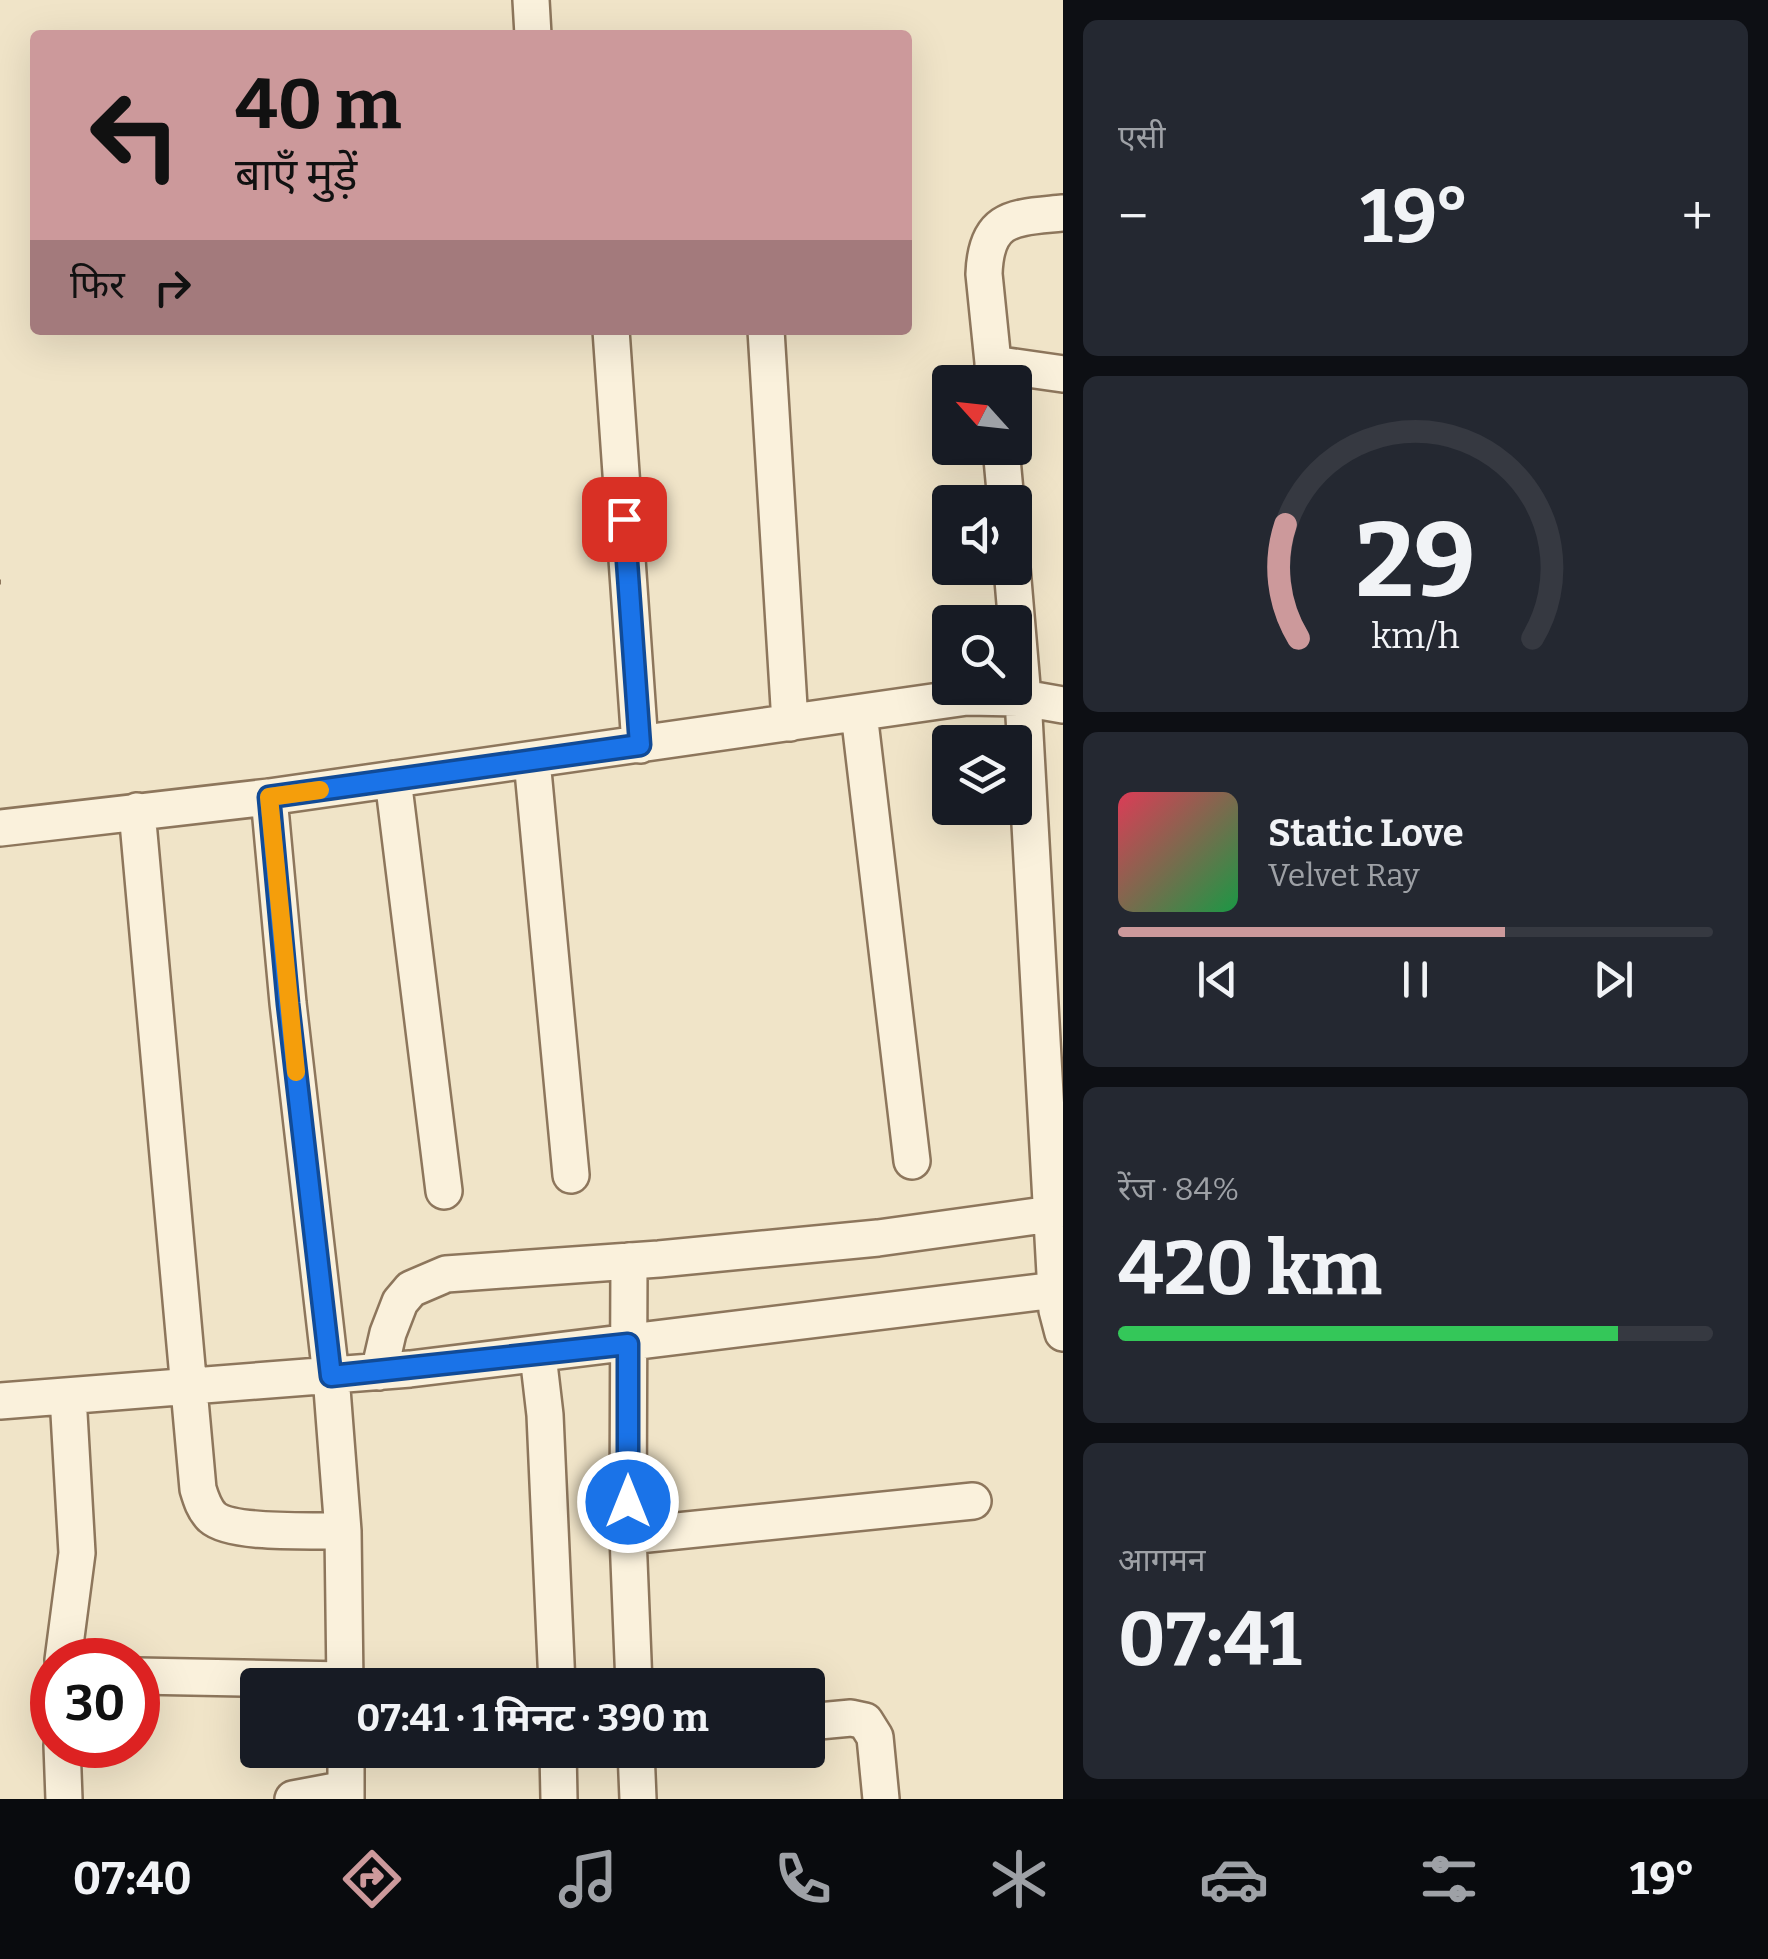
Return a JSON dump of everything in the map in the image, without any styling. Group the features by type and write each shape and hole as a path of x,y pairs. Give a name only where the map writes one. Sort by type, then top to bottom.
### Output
{"street":[{"path":"531,0 533,30"},
{"path":"993,365 984,274 991,238 998,226 1014,218 1063,214"},
{"path":"612,335 640,745"},
{"path":"766,335 790,723"},
{"path":"1032,374 1063,374"},
{"path":"1032,699 1063,705"},
{"path":"0,828 269,797 932,702"},
{"path":"0,1401 379,1372 628,1344 1060,1310 1051,1214 1053,1087 1025,705"},
{"path":"859,713 912,1161"},
{"path":"532,760 572,1175"},
{"path":"393,779 444,1191"},
{"path":"269,797 288,1004 331,1376 344,1531 345,1668"},
{"path":"137,811 198,1489 213,1518 242,1527 344,1531"},
{"path":"379,1372 400,1302 411,1289 446,1274 878,1238 1051,1214"},
{"path":"629,1261 628,1536 633,1668"},
{"path":"538,1355 545,1415 556,1668"},
{"path":"66,1638 77,1552 68,1396"},
{"path":"628,1536 974,1500"},
{"path":"160,1677 240,1679"},
{"path":"825,1720 851,1718 865,1721 872,1728 881,1799"},
{"path":"63,1768 64,1799"},
{"path":"293,1799 346,1794 346,1768"},
{"path":"558,1768 559,1799"},
{"path":"637,1768 638,1799"}],"slow traffic":[{"path":"296,1072 269,797 320,790"}],"route":[{"path":"624,519 640,745 269,797 288,1004 331,1376 628,1344 628,1502"}]}
